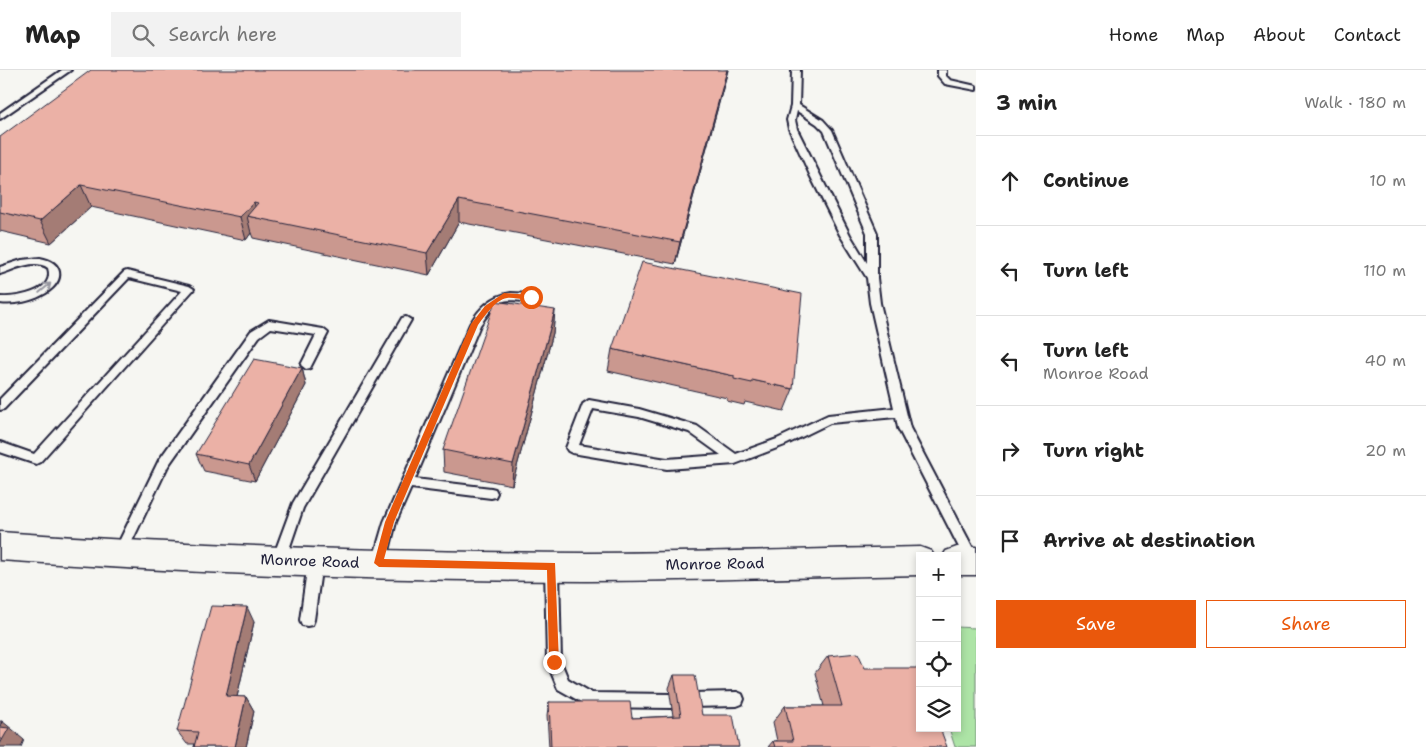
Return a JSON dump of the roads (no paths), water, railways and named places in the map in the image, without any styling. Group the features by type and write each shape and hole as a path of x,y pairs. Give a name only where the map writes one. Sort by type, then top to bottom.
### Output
{"main road":[{"name":"Monroe Road","path":"0,546 120,554 279,560 552,566 916,560"}],"lane":[{"path":"0,117 67,70"},
{"path":"796,70 794,106 791,120 793,129 845,235 872,278"},
{"path":"942,70 942,76 948,82 976,88"},
{"path":"794,106 820,122 828,130 872,233 872,278 875,303 904,428 969,561"},
{"path":"0,271 31,261 47,264 55,273 48,286 39,293 17,300 0,300"},
{"path":"0,406 127,274 189,289 36,459 0,447"},
{"path":"379,563 390,522 475,324 487,308 504,296 531,297"},
{"path":"279,560 297,507 406,320"},
{"path":"120,554 162,463 255,334 269,324 322,333 306,364"},
{"path":"735,459 694,428 639,413 589,404 572,448 666,464 735,459 781,442 828,419 900,412"},
{"path":"407,483 491,494"},
{"path":"307,620 315,561"},
{"path":"552,566 554,662 563,684 590,700 671,701"},
{"path":"691,700 738,699"}]}
